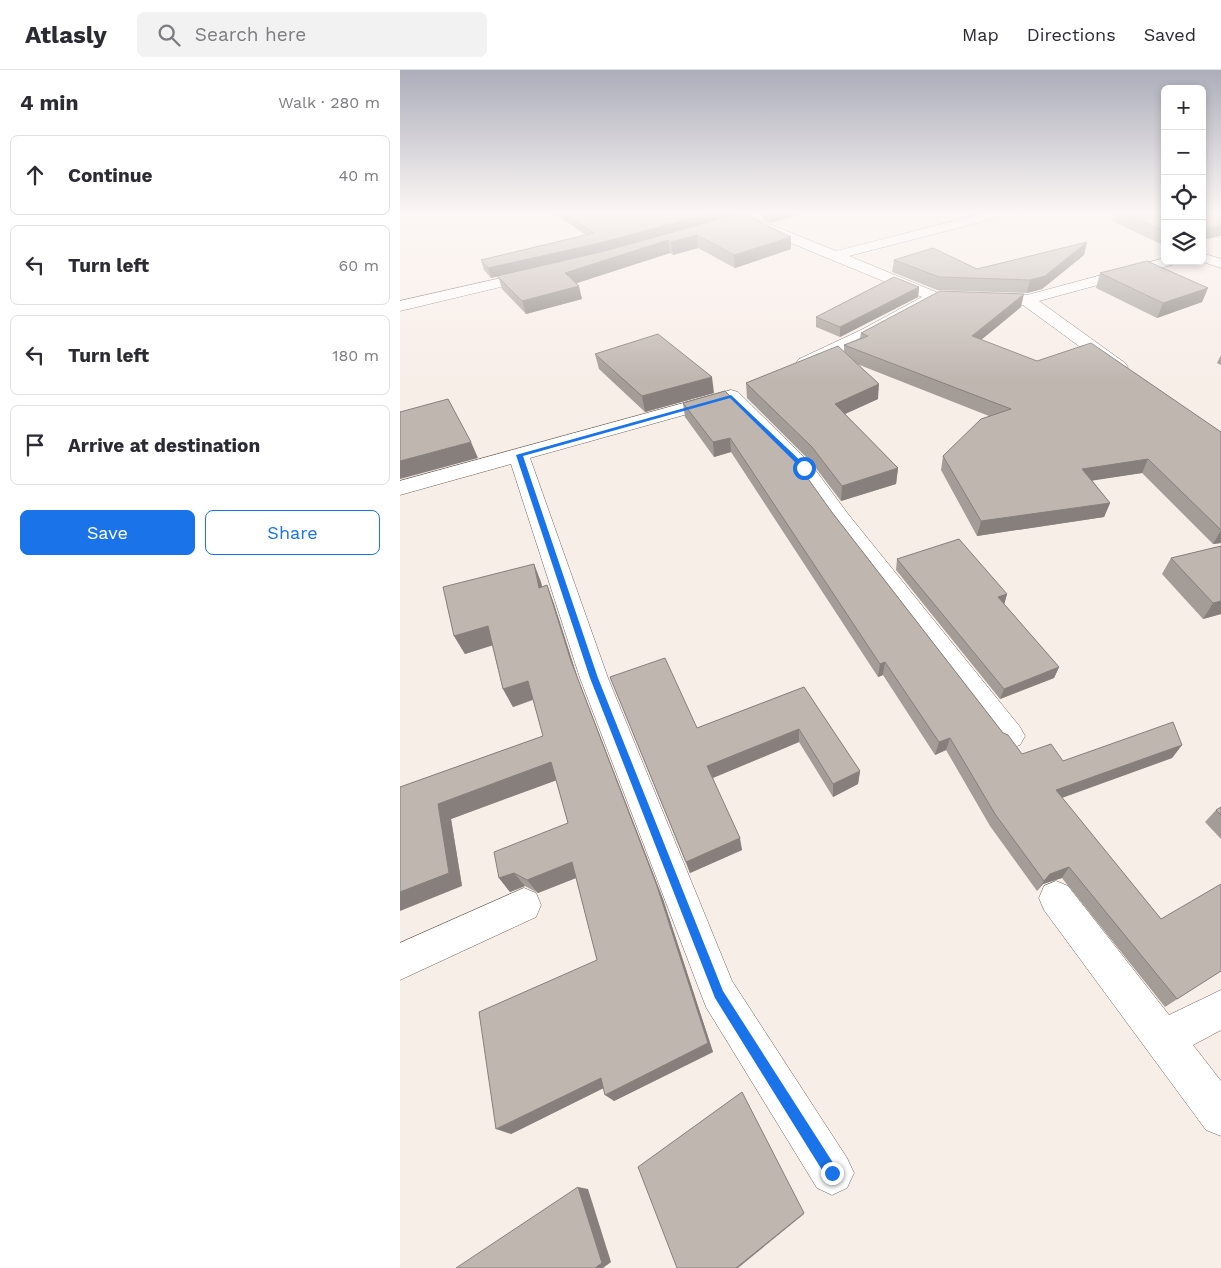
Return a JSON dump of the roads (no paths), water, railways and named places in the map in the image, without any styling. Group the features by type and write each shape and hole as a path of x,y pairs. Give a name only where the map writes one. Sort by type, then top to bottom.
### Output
{"street":[{"path":"866,269 935,297 953,298"},
{"path":"972,298 1027,300 1141,269"},
{"path":"400,306 554,270"},
{"path":"794,367 867,334 935,297"},
{"path":"1027,300 1132,376"},
{"path":"400,488 740,392 804,468 840,519 1010,736"},
{"path":"519,455 594,678 719,994 832,1173"},
{"path":"1056,898 1221,1115"},
{"path":"400,962 524,905"},
{"path":"1164,1039 1221,1009"}]}
